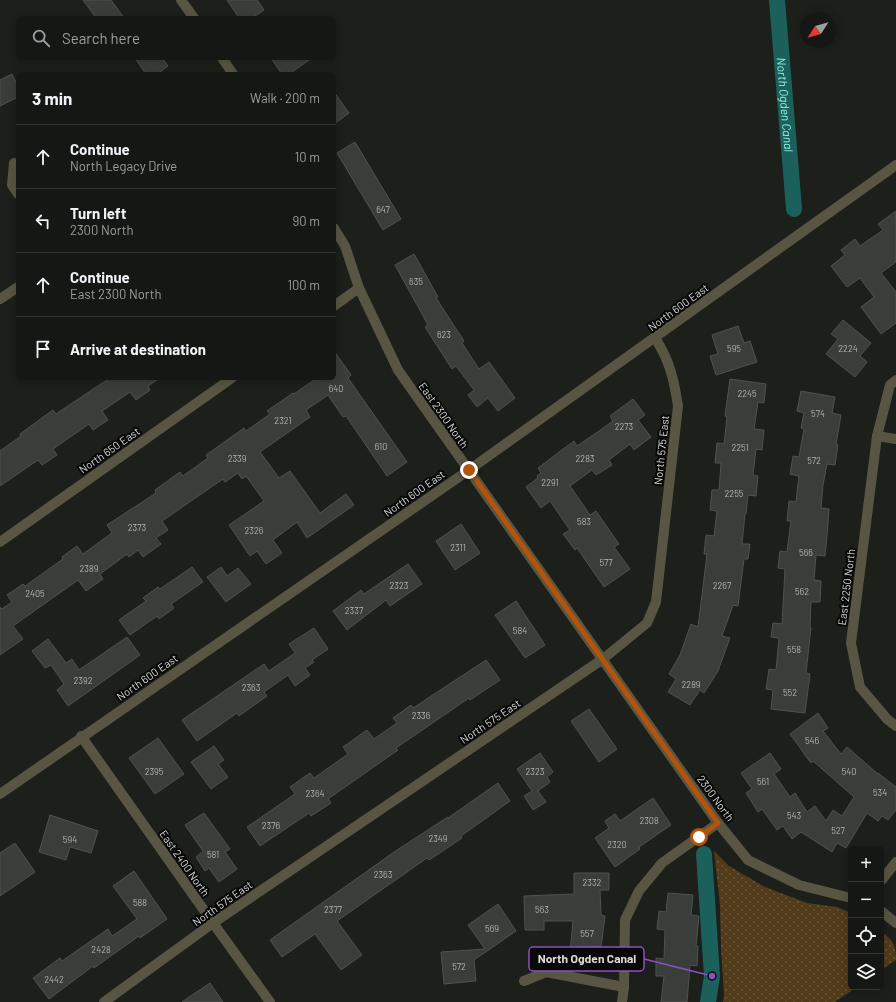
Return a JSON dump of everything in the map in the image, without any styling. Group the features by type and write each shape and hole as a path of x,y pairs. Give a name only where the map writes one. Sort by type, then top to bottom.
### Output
{"street":[{"path":"181,0 193,16"},
{"path":"223,60 232,72"},
{"path":"14,163 12,185 16,191"},
{"name":"North 600 East","path":"0,794 81,736 469,470 896,165"},
{"name":"East 2300 North","path":"336,231 345,246 359,288 398,370 603,660"},
{"path":"0,299 16,288"},
{"path":"336,305 359,288"},
{"name":"North 575 East","path":"104,1002 213,923 603,660 647,623 656,602 678,406 673,376 663,351 655,338"},
{"name":"North 650 East","path":"0,542 229,380"},
{"path":"896,380 890,385 877,436 896,439"},
{"name":"East 2250 North","path":"877,436 851,644 860,687 887,720 896,726"},
{"name":"2300 North","path":"603,660 718,823 748,860 799,885 848,897"},
{"name":"East 2400 North","path":"81,736 270,1002"},
{"path":"622,1002 624,987 625,920 639,891 662,863 718,823"},
{"path":"884,877 896,862"},
{"path":"884,913 896,923"},
{"path":"524,981 546,972 624,987"}],"shaded area":[{"path":"714,851 729,866 765,887 807,903 837,907 848,912 848,990 853,990 835,1002 723,1002 724,995 720,905"},
{"path":"884,934 893,943 896,960 884,968"}],"building":[{"path":"83,0 111,0 123,16 95,16"},
{"path":"227,0 257,0 264,10 255,16 238,16"},
{"path":"136,60 164,60 168,66 160,72 145,72"},
{"path":"272,60 309,60 292,72 281,72"},
{"path":"12,74 16,82 16,98 0,106 0,80"},
{"path":"336,95 349,113 336,123"},
{"path":"355,142 401,219 383,230 337,153"},
{"path":"896,211 896,262 881,273 896,292 896,323 881,334 861,307 874,297 860,278 847,287 831,266 845,255 841,250 855,239 860,246 883,230 878,224"},
{"path":"414,254 438,297 436,298 464,341 462,343 479,369 489,362 515,398 498,411 488,398 477,407 468,395 474,390 456,366 452,369 425,327 428,325 395,265"},
{"path":"843,320 871,343 860,356 867,362 855,377 826,354 838,339 831,334"},
{"path":"738,326 744,343 750,341 757,362 716,375 710,356 718,354 712,335"},
{"path":"336,354 351,375 348,378 407,462 387,476 346,416 343,417 328,395 306,410 310,417 260,452 279,478 290,471 320,513 346,494 354,505 307,538 297,522 273,540 282,553 266,564 257,551 250,556 229,525 264,501 246,476 242,479 238,473 225,482 223,479 162,521 168,530 156,538 161,544 143,557 138,550 129,557 127,554 100,574 103,579 86,591 78,580 13,626 23,639 0,655 0,607 2,609 12,602 7,595 23,584 25,586 63,559 62,557 77,546 83,554 112,533 107,525 156,493 155,490 180,472 183,476 208,458 206,455 244,428 246,431 270,414 267,411 293,393 294,394 314,380 336,380"},
{"path":"730,379 766,384 764,403 758,402 754,429 764,430 762,450 756,449 753,475 758,476 756,496 748,495 745,514 742,544 750,544 748,559 744,559 738,606 733,605 722,636 730,638 718,671 704,693 700,690 690,705 668,692 676,679 669,674 680,655 691,624 698,627 707,554 704,554 706,535 714,536 717,511 710,510 712,490 719,490 721,463 715,463 717,443 724,444 727,417 725,416"},
{"path":"107,380 157,380 148,386 150,390 136,400 130,392 102,411 108,420 93,430 89,424 53,449 57,455 42,465 38,460 0,486 0,451 21,436 20,434 53,410 56,414"},
{"path":"801,391 835,397 832,413 841,415 836,444 838,445 835,465 827,464 823,485 821,508 829,509 827,536 825,556 816,555 814,580 821,581 820,602 811,602 811,628 806,673 810,674 805,713 771,709 773,690 766,689 769,669 776,670 779,638 771,637 773,623 782,624 785,569 778,568 780,551 787,552 791,521 787,521 789,501 796,502 799,476 790,474 793,456 799,457 804,429 801,428 804,413 797,411"},
{"path":"633,399 645,415 638,420 651,437 634,450 630,444 609,460 612,465 596,475 592,470 570,486 590,515 596,511 619,544 614,547 630,569 604,587 577,548 575,550 563,534 570,530 550,501 541,508 526,487 538,478 537,476 541,473 538,468 574,441 577,446 613,421 610,416"},
{"path":"461,524 480,553 455,570 436,541"},
{"path":"408,564 422,584 390,606 386,600 347,630 333,611 361,590 364,594"},
{"path":"192,567 203,582 171,604 174,608 159,619 157,616 130,635 119,620 146,601 143,598 158,587 160,589"},
{"path":"221,567 227,576 238,568 251,584 226,602 207,577"},
{"path":"516,601 545,645 525,658 495,615"},
{"path":"314,628 328,649 312,660 314,662 305,668 310,675 295,686 288,675 264,692 267,696 239,716 237,713 197,741 182,720 264,664 269,671 295,653 289,644"},
{"path":"127,637 140,655 68,706 57,690 64,684 51,665 45,668 32,651 48,639 66,663 72,659 79,670"},
{"path":"486,660 500,680 470,700 469,698 396,748 398,750 328,799 331,803 311,816 309,813 260,846 247,827 295,794 290,787 310,773 314,778 348,754 343,747 367,730 374,739 397,723 393,718 411,705 413,708"},
{"path":"589,709 617,749 599,762 571,721"},
{"path":"818,713 828,728 823,731 841,754 847,747 878,774 896,787 896,810 888,820 882,816 878,821 867,813 846,848 837,843 832,852 801,832 792,839 783,826 777,830 762,809 758,812 746,793 752,789 741,773 770,753 781,769 774,774 790,797 795,793 807,812 815,806 826,821 833,810 842,816 854,797 813,761 811,763 790,734"},
{"path":"158,738 184,774 155,794 129,758"},
{"path":"214,746 224,760 218,764 228,777 211,789 191,762"},
{"path":"540,753 553,772 547,777 550,782 538,791 546,802 533,810 524,796 532,791 517,769"},
{"path":"498,783 510,801 461,836 462,838 429,860 427,858 337,921 362,955 341,970 315,934 282,957 270,940 397,850 448,818"},
{"path":"653,798 671,825 639,847 640,849 615,867 595,838 609,828 605,821 615,814 620,821"},
{"path":"204,813 230,849 225,852 237,869 219,882 209,868 205,871 196,857 203,851 185,825"},
{"path":"50,815 98,831 91,853 70,847 66,860 39,852"},
{"path":"15,843 35,872 0,896 0,853"},
{"path":"134,871 167,919 140,938 139,936 94,968 93,966 49,999 33,978 60,958 62,961 108,929 112,936 137,919 113,886"},
{"path":"574,873 609,873 609,890 600,890 601,915 605,916 601,947 593,946 592,956 570,953 573,921 544,921 544,930 525,930 524,896 574,894"},
{"path":"668,893 693,895 691,915 699,916 696,946 698,946 697,966 690,965 687,1002 661,1002 664,976 656,976 656,958 664,959 665,930 657,929 659,911 666,912"},
{"path":"498,904 516,931 474,960 476,981 444,984 441,952 485,949 468,925"},
{"path":"210,983 223,1002 182,1002"}],"waterway":[{"name":"North Ogden Canal","path":"777,0 794,209"},
{"name":"North Ogden Canal","path":"704,854 712,976 708,1002"}],"place":[{"name":"North Ogden Canal","path":"712,976"}],"route":[{"path":"469,470 718,823 699,837"}]}
